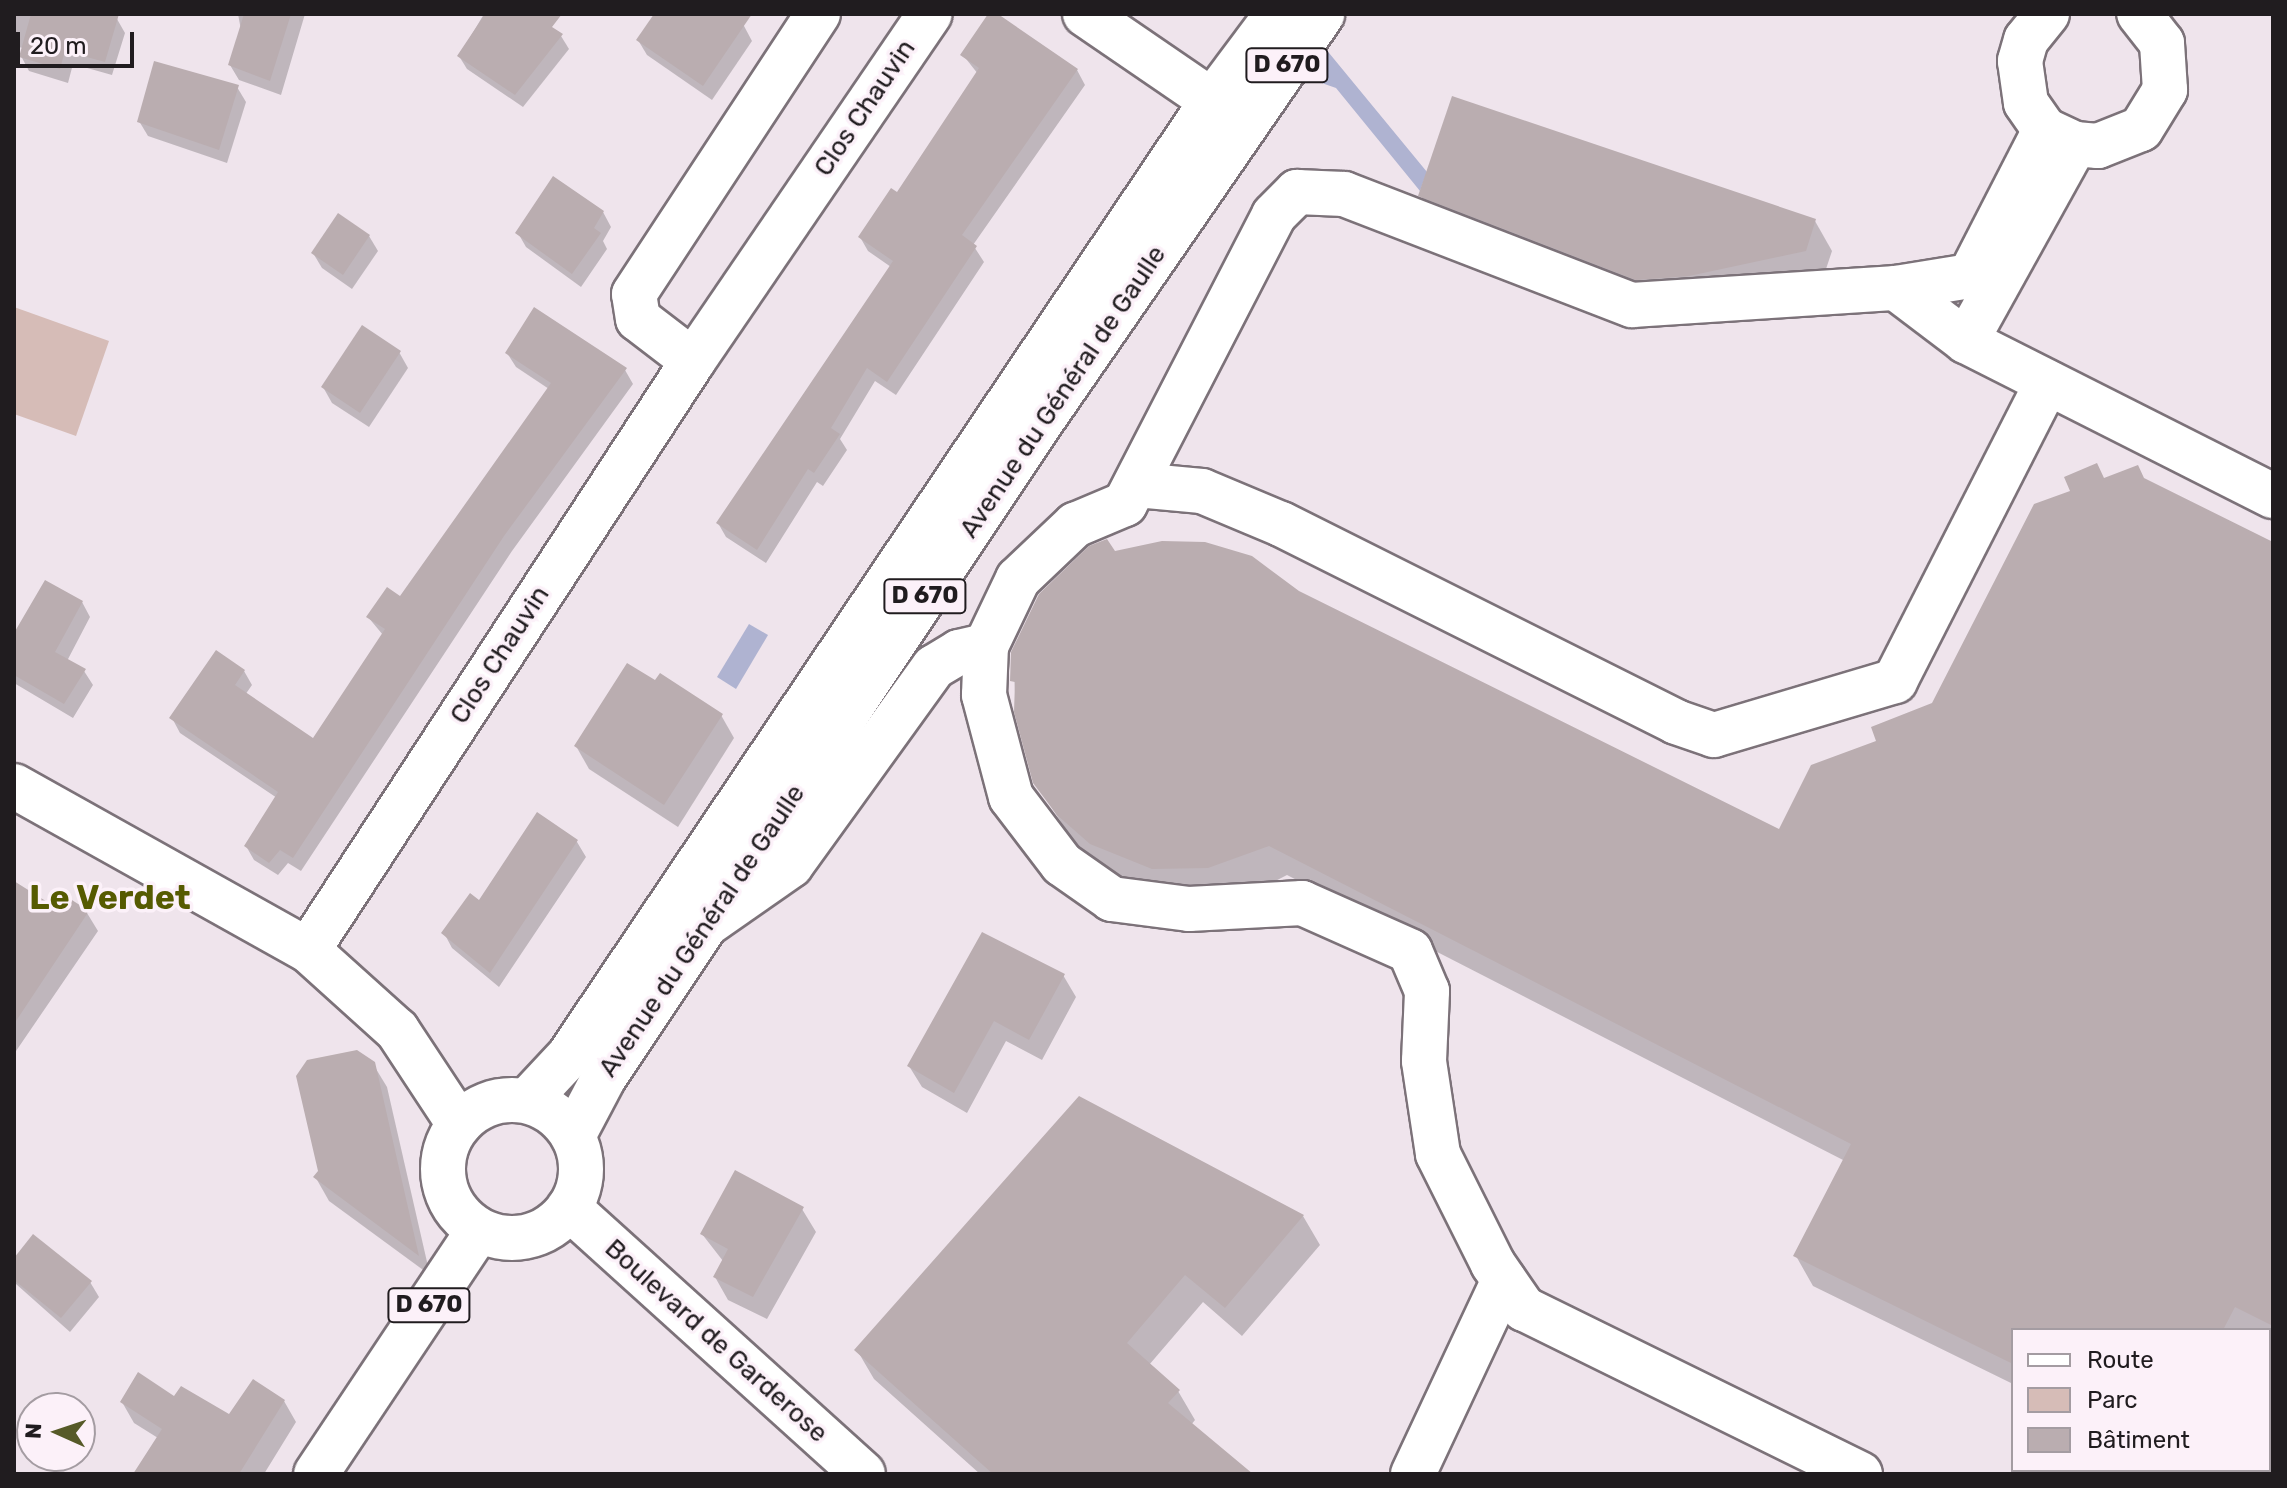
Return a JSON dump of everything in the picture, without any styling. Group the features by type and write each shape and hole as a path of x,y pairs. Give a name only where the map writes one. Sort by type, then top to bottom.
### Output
{"main road":[{"path":"693,361 638,319 634,294 818,14"},
{"name":"Clos Chauvin","path":"308,950 693,361 930,14"},
{"path":"1085,14 1212,101"},
{"name":"Avenue du Général de Gaulle","path":"527,1101 569,1056 1212,101 1277,14"},
{"name":"Avenue du Général de Gaulle","path":"573,1136 603,1079 1105,327 1322,14"},
{"path":"2047,14 2026,40 2019,83 2026,103 2060,137 2120,141 2156,112 2167,66 2162,43 2139,14"},
{"path":"1966,341 2005,244 2060,137"},
{"path":"1860,1474 1524,1309 1504,1280 1438,1154 1424,1061 1427,991 1410,951 1302,903 1189,909 1112,899 1062,864 1011,797 984,695 986,646 1018,579 1075,525 1125,504 1274,215 1297,192 1344,194 1632,305 1896,288 1970,276 2005,244"},
{"path":"1896,288 1966,341 2273,496"},
{"path":"1137,485 1202,491 1281,524 1676,722 1714,735 1895,681 2047,383"},
{"path":"708,923 791,865 934,667 959,652 986,646"},
{"path":"14,786 308,950 397,1030 459,1124"},
{"path":"527,1101 561,1120 573,1136 581,1173 569,1208 556,1223 528,1236 498,1237 479,1230 457,1210 444,1182 443,1161 459,1124 490,1103 527,1101"},
{"name":"Boulevard de Garderose","path":"569,1208 863,1474"},
{"name":"D 670","path":"316,1474 479,1230"},
{"path":"1413,1474 1504,1280"}],"green space":[{"path":"14,307 109,341 76,436 14,414"}],"water":[{"path":"1320,42 1427,172 1420,191 1336,88 1316,81 1310,61"},
{"path":"749,624 768,635 736,689 717,677"}],"building":[{"path":"31,14 119,14 105,62 65,51 60,69 19,57"},
{"path":"244,14 291,14 270,81 228,65"},
{"path":"485,14 562,14 552,27 563,34 515,95 457,56"},
{"path":"654,14 752,14 703,86 636,40"},
{"path":"988,14 998,14 1078,69 962,235 977,246 887,382 867,368 831,428 840,434 814,473 808,469 757,550 716,523 893,261 858,237 891,188 897,192 979,68 960,55"},
{"path":"154,61 239,85 219,150 137,122"},
{"path":"1452,96 1816,219 1806,251 1689,276 1636,280 1418,196"},
{"path":"553,176 604,211 594,228 601,233 572,274 515,233"},
{"path":"338,213 370,235 343,275 311,253"},
{"path":"534,307 627,368 504,536 293,858 280,850 269,863 244,846 278,792 169,718 216,650 245,670 235,685 313,738 385,629 366,617 387,587 400,596 551,383 505,353"},
{"path":"362,325 401,351 360,413 321,387"},
{"path":"2097,463 2104,478 2138,465 2144,478 2273,542 2273,1326 2235,1307 2224,1328 2011,1328 2011,1363 1793,1256 1851,1144 1269,846 1208,868 1152,869 1090,844 1057,815 1033,783 1014,712 1015,682 1010,681 1011,652 1039,594 1089,546 1107,539 1115,551 1162,541 1205,542 1252,556 1299,591 1779,829 1811,765 1876,741 1871,727 1932,703 2034,504 2070,491 2064,477"},
{"path":"45,580 83,601 55,652 86,669 64,704 14,675 14,633"},
{"path":"627,663 655,680 660,673 723,714 664,805 574,746"},
{"path":"537,812 578,840 490,973 441,933 470,893 479,900"},
{"path":"14,881 52,905 61,893 89,911 14,1024"},
{"path":"982,932 1065,974 1029,1040 994,1021 954,1093 907,1066"},
{"path":"357,1050 375,1062 419,1256 313,1177 318,1171 296,1076 307,1060"},
{"path":"1079,1096 1304,1215 1225,1308 1185,1275 1127,1343 1180,1390 1168,1403 1253,1474 993,1474 854,1350"},
{"path":"735,1170 804,1207 753,1297 713,1277 728,1249 700,1234"},
{"path":"33,1234 92,1281 61,1318 14,1280 14,1258"},
{"path":"138,1372 174,1396 181,1386 229,1414 253,1379 285,1400 239,1474 133,1474 162,1429 120,1402"}],"district":[{"name":"Le Verdet","path":"110,898"}]}
